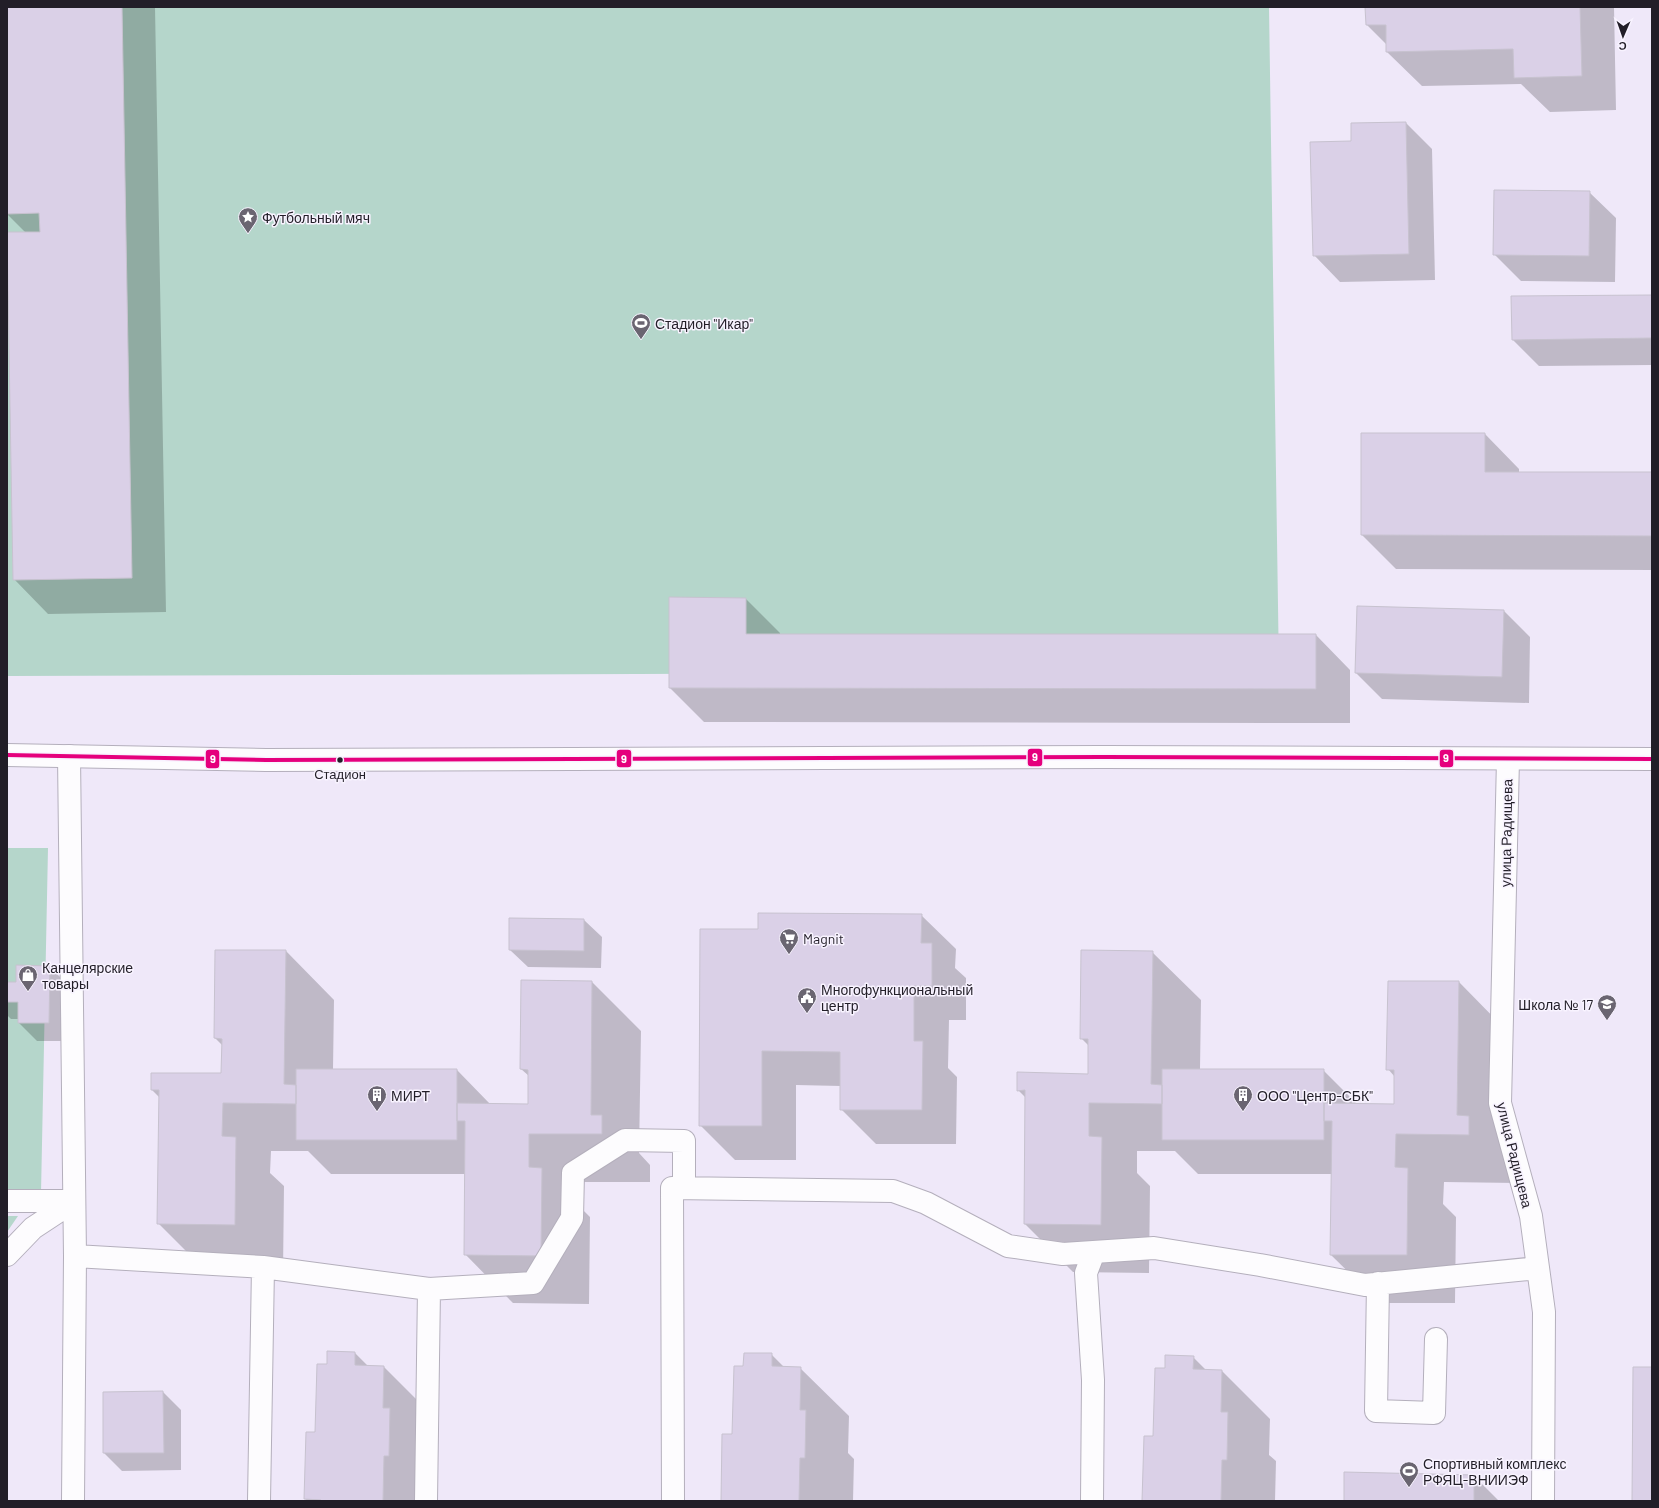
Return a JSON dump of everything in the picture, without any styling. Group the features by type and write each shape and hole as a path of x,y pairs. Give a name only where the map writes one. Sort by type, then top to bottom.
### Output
{"main road":[{"path":"7,756 266,760 1104,757 1652,759"},
{"path":"69,756 75,1256 73,1501"},
{"name":"улица Радищева","path":"1508,759 1500,1103 1531,1216 1544,1312 1543,1501"},
{"path":"75,1256 263,1267 429,1289 533,1283 572,1218 573,1173 626,1140 684,1141 684,1188"},
{"path":"673,1501 672,1188 893,1191 926,1203 1008,1246 1063,1254 1154,1248 1365,1284 1538,1268"},
{"path":"7,1201 74,1201"},
{"path":"7,1255 33,1228 74,1201"},
{"path":"1092,1501 1093,1380 1086,1273 1094,1252"},
{"path":"259,1501 263,1267"},
{"path":"1378,1283 1376,1411 1434,1413 1436,1340"},
{"path":"426,1501 429,1289"}],"green space":[{"name":"Стадион \"Икар\"","path":"7,7 1269,7 1279,672 7,676"},
{"path":"7,848 48,848 41,1193 7,1192"},
{"path":"7,1216 18,1216 7,1232"}],"building":[{"path":"7,7 122,7 132,578 13,580 7,232 40,232 39,213 7,214"},
{"path":"1365,7 1580,7 1582,76 1514,78 1513,49 1386,52 1386,25 1366,25"},
{"path":"1406,122 1409,254 1313,256 1310,142 1351,141 1351,123"},
{"path":"1494,190 1590,191 1589,256 1493,255"},
{"path":"1652,295 1652,338 1512,340 1511,296"},
{"path":"1361,433 1485,433 1485,472 1652,472 1652,536 1361,535"},
{"path":"669,597 746,598 746,634 1316,634 1316,689 669,688"},
{"path":"1357,606 1504,610 1502,677 1355,673"},
{"name":"Многофункциональный центр","path":"758,913 922,914 921,943 932,943 932,986 914,986 914,1041 923,1041 922,1110 840,1110 840,1052 762,1051 762,1126 699,1126 700,929 758,929"},
{"path":"509,918 584,919 584,951 509,950"},
{"path":"215,950 286,950 284,1084 296,1085 296,1104 223,1103 222,1136 236,1137 235,1225 157,1224 159,1090 151,1090 151,1073 221,1073 222,1039 214,1038"},
{"path":"1081,950 1153,951 1151,1084 1162,1085 1162,1104 1089,1103 1089,1136 1102,1137 1101,1225 1024,1224 1025,1090 1017,1091 1017,1072 1088,1074 1088,1039 1080,1039"},
{"name":"Канцелярские товары","path":"16,965 50,966 49,1023 18,1023 18,1002 7,1002 7,982 16,982"},
{"path":"521,980 592,981 591,1115 602,1115 602,1134 529,1134 529,1167 542,1168 541,1256 464,1255 465,1121 457,1121 457,1103 528,1104 528,1070 520,1069"},
{"path":"1388,981 1459,981 1457,1115 1469,1116 1469,1135 1396,1134 1395,1167 1408,1168 1407,1255 1330,1255 1332,1121 1324,1121 1324,1103 1394,1104 1394,1070 1386,1070"},
{"name":"МИРТ","path":"296,1069 457,1069 457,1140 296,1140"},
{"name":"ООО \"Центр-СБК\"","path":"1162,1069 1324,1069 1324,1140 1162,1140"},
{"path":"327,1351 355,1352 355,1365 384,1366 383,1408 390,1408 389,1456 384,1456 383,1501 321,1501 304,1499 306,1432 315,1432 317,1364 327,1364"},
{"path":"744,1353 772,1353 772,1366 801,1367 800,1410 806,1410 805,1458 800,1458 799,1501 721,1501 722,1434 732,1434 734,1366 743,1366"},
{"path":"1165,1355 1194,1356 1193,1369 1222,1370 1221,1412 1228,1412 1227,1460 1222,1460 1221,1501 1142,1501 1144,1436 1153,1436 1155,1368 1165,1368"},
{"path":"1633,1367 1652,1367 1652,1501 1632,1501"},
{"path":"163,1391 164,1453 103,1453 103,1392"},
{"name":"Спортивный комплекс РФЯЦ-ВНИИЭФ","path":"1344,1472 1474,1475 1474,1501 1344,1501"}],"transit line":[{"name":"9","path":"7,755 266,760 1104,757 1652,759"}],"place":[{"name":"Футбольный мяч","path":"248,234"},
{"name":"Стадион \"Икар\"","path":"641,340"},
{"name":"Стадион","path":"340,760"},
{"name":"Magnit","path":"789,955"},
{"name":"Канцелярские товары","path":"28,992"},
{"name":"Многофункциональный центр","path":"807,1014"},
{"name":"Школа № 17","path":"1607,1021"},
{"name":"МИРТ","path":"377,1112"},
{"name":"ООО \"Центр-СБК\"","path":"1243,1112"},
{"name":"Спортивный комплекс РФЯЦ-ВНИИЭФ","path":"1409,1488"}]}
